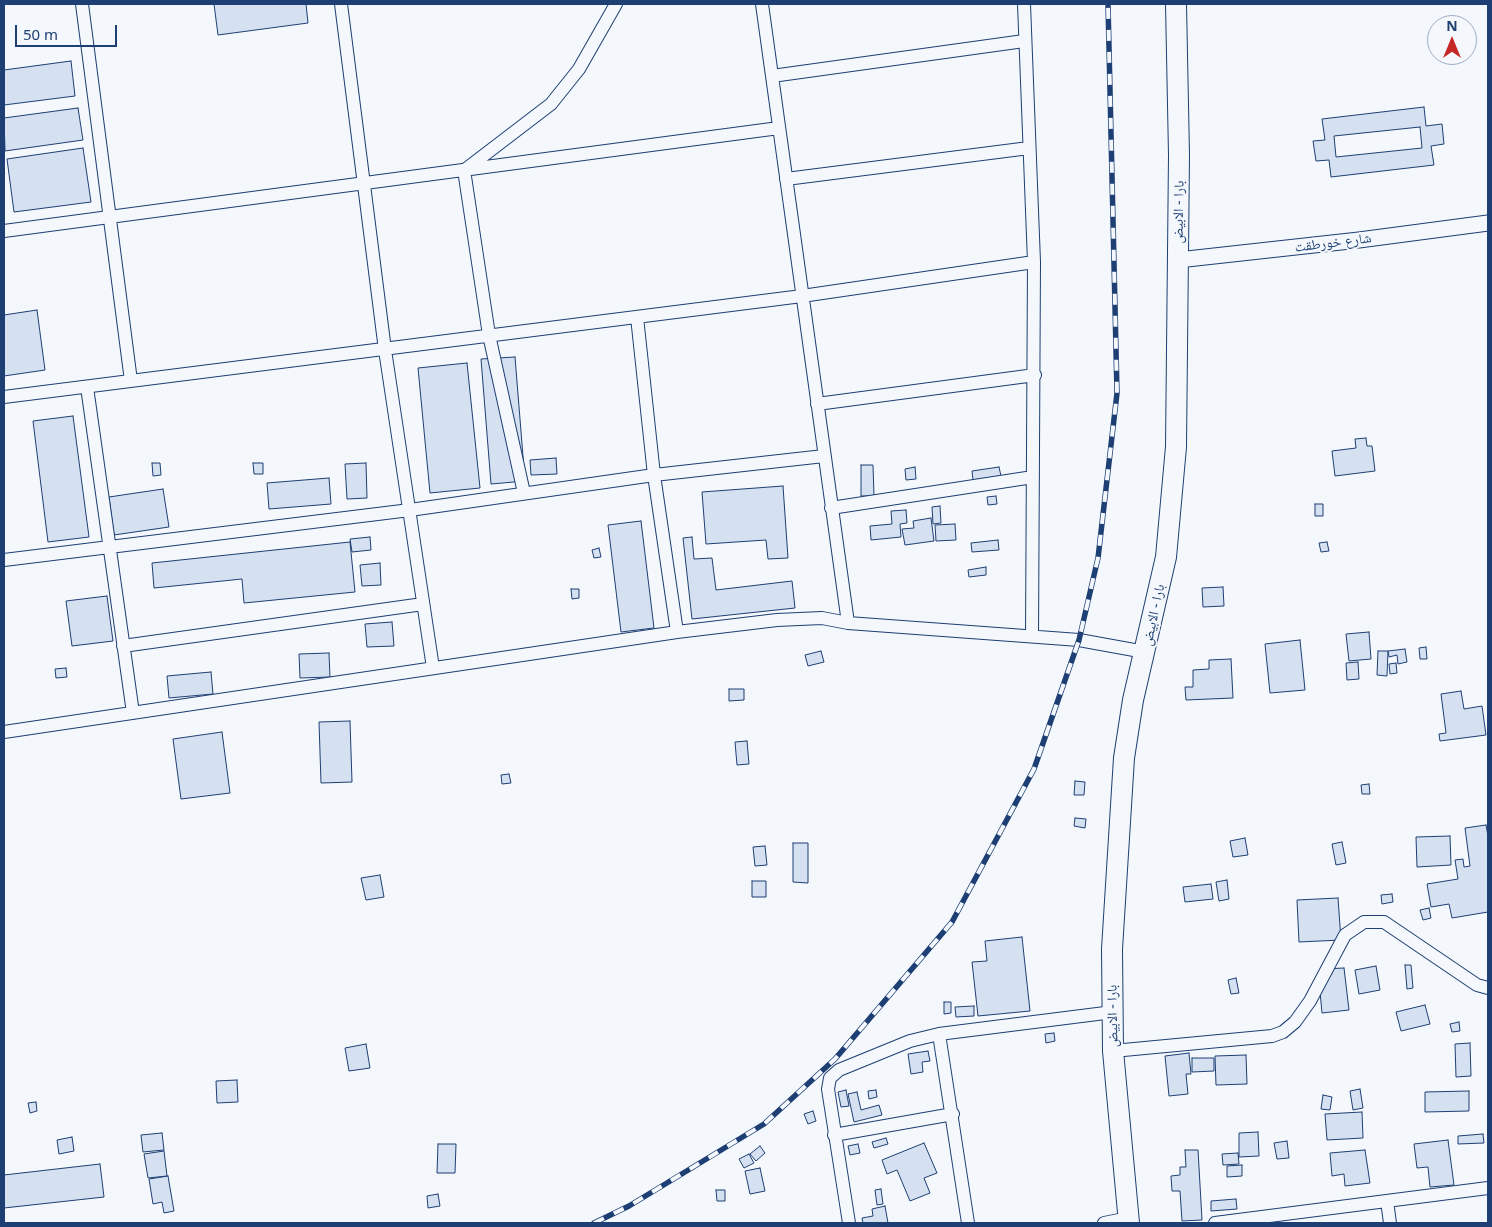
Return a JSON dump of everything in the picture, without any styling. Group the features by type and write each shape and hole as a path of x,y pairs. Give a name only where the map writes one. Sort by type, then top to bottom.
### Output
{"main road":[{"name":"بارا - الابيض","path":"1129,1221 1113,1051 1112,949 1124,758 1133,700 1166,557 1176,447 1180,155 1176,4"}],"street":[{"path":"82,4 131,381"},
{"path":"341,4 385,350 433,668"},
{"path":"464,170 551,104 579,69 616,4"},
{"path":"762,4 848,623"},
{"path":"1024,4 1034,262 1035,375 1032,636"},
{"path":"772,76 1024,41"},
{"path":"4,230 110,218 779,128"},
{"path":"786,179 1029,148"},
{"path":"464,170 489,336 524,493"},
{"name":"شارع خورطقت","path":"1178,260 1359,240 1488,223"},
{"path":"4,397 802,296 1034,262"},
{"path":"637,317 654,475 678,632"},
{"path":"817,404 1035,375"},
{"path":"87,387 133,713"},
{"path":"4,560 410,510 654,475 824,456"},
{"path":"831,508 1033,476"},
{"path":"123,646 423,604"},
{"path":"4,732 678,632 786,619 822,618 848,623 1079,640 1145,652"},
{"path":"1113,1051 1272,1036 1283,1032 1295,1022 1310,1001 1345,935 1364,922 1384,922 1477,985 1488,988"},
{"path":"849,1223 828,1089 830,1078 839,1070 910,1041 939,1034 1113,1012"},
{"path":"939,1034 953,1114 968,1223"},
{"path":"834,1135 953,1114"},
{"path":"1215,1223 1488,1188"},
{"path":"1387,1201 1390,1223"},
{"path":"1104,1223 1129,1221"}],"building":[{"path":"214,4 306,4 308,23 218,35"},
{"path":"71,61 75,96 4,105 4,70"},
{"path":"1424,107 1426,126 1442,124 1444,144 1431,146 1434,165 1331,177 1329,160 1316,161 1313,141 1325,140 1322,119","holes":["1420,127 1422,148 1336,157 1334,136"]},
{"path":"78,108 83,140 5,151 4,118"},
{"path":"83,148 91,202 14,212 7,159"},
{"path":"37,310 45,370 4,376 4,315"},
{"path":"515,357 525,481 491,484 481,359"},
{"path":"467,363 480,488 430,493 418,368"},
{"path":"73,416 89,537 48,542 33,421"},
{"path":"1366,438 1367,446 1372,446 1375,471 1335,476 1332,451 1356,448 1355,439"},
{"path":"556,458 557,474 531,475 530,460"},
{"path":"152,463 160,463 161,475 153,476"},
{"path":"253,463 263,463 263,474 254,474"},
{"path":"366,463 367,498 347,499 345,464"},
{"path":"861,465 873,465 874,496 861,496"},
{"path":"915,467 916,479 906,480 905,469"},
{"path":"999,467 1001,476 973,480 972,471"},
{"path":"329,478 331,504 269,509 267,483"},
{"path":"783,486 788,558 768,559 766,540 706,544 702,492"},
{"path":"163,489 169,527 114,535 109,497"},
{"path":"996,496 997,504 988,505 987,497"},
{"path":"1315,504 1323,504 1323,516 1315,516"},
{"path":"940,506 941,523 933,524 932,507"},
{"path":"906,510 907,523 900,524 901,537 871,540 870,526 892,524 891,511"},
{"path":"931,518 934,541 905,545 902,529 914,528 913,521"},
{"path":"641,521 654,628 621,632 608,525"},
{"path":"955,524 956,540 936,541 935,525"},
{"path":"370,537 371,550 352,552 350,539"},
{"path":"692,537 694,559 712,558 716,590 792,581 795,608 692,619 683,538"},
{"path":"998,540 999,550 972,552 971,543"},
{"path":"350,542 355,592 244,603 242,579 154,588 152,563"},
{"path":"1327,542 1329,551 1321,552 1319,543"},
{"path":"599,548 601,557 594,558 592,550"},
{"path":"380,563 381,585 362,586 360,565"},
{"path":"986,567 986,575 969,577 968,570"},
{"path":"1223,587 1224,606 1203,607 1202,588"},
{"path":"571,589 579,589 579,598 572,599"},
{"path":"107,596 113,641 72,646 66,601"},
{"path":"392,622 394,646 367,647 365,624"},
{"path":"1369,632 1371,659 1349,661 1346,634"},
{"path":"1300,640 1305,690 1270,693 1265,644"},
{"path":"1426,647 1427,659 1420,659 1419,648"},
{"path":"1405,649 1407,662 1398,664 1397,655 1389,657 1388,651"},
{"path":"821,651 824,662 808,666 805,655"},
{"path":"1378,651 1388,651 1387,676 1377,675"},
{"path":"329,653 330,677 300,678 299,654"},
{"path":"1231,659 1233,698 1186,700 1185,687 1193,687 1193,670 1209,669 1209,660"},
{"path":"1358,662 1359,679 1347,680 1346,663"},
{"path":"1396,663 1397,673 1390,674 1389,664"},
{"path":"66,668 67,677 56,678 55,669"},
{"path":"211,672 213,694 169,698 167,676"},
{"path":"729,689 744,689 744,700 729,701"},
{"path":"1461,691 1464,709 1482,706 1486,735 1440,741 1439,734 1446,733 1441,694"},
{"path":"350,721 352,782 321,783 319,722"},
{"path":"222,732 230,793 181,799 173,739"},
{"path":"747,741 749,764 737,765 735,742"},
{"path":"509,774 511,783 502,784 501,775"},
{"path":"1075,781 1085,782 1084,795 1074,795"},
{"path":"1369,784 1370,794 1362,794 1361,785"},
{"path":"1075,818 1086,819 1085,828 1074,826"},
{"path":"1486,825 1488,836 1488,912 1452,918 1449,904 1431,907 1427,884 1458,879 1455,860 1463,859 1464,867 1470,866 1465,828"},
{"path":"1450,836 1451,865 1417,867 1416,837"},
{"path":"1245,838 1248,855 1233,857 1230,841"},
{"path":"1342,842 1346,863 1336,865 1332,844"},
{"path":"793,843 808,843 808,883 793,882"},
{"path":"765,846 767,865 755,866 753,847"},
{"path":"380,875 384,897 366,900 361,878"},
{"path":"1227,880 1229,899 1219,901 1216,882"},
{"path":"752,881 766,881 766,897 752,897"},
{"path":"1211,884 1213,899 1185,902 1183,887"},
{"path":"1392,894 1393,902 1382,904 1381,895"},
{"path":"1338,898 1341,940 1299,942 1297,900"},
{"path":"1429,908 1431,918 1423,920 1420,910"},
{"path":"1022,937 1030,1011 978,1016 972,962 987,961 985,941"},
{"path":"1405,965 1411,965 1413,988 1407,989"},
{"path":"1376,966 1380,990 1359,994 1355,970"},
{"path":"1344,968 1349,1010 1322,1013 1319,981 1325,969"},
{"path":"1236,978 1239,993 1231,994 1228,980"},
{"path":"944,1002 951,1002 951,1013 944,1014"},
{"path":"1425,1005 1430,1024 1401,1031 1396,1012"},
{"path":"974,1006 974,1016 956,1017 955,1007"},
{"path":"1459,1022 1460,1031 1452,1032 1450,1024"},
{"path":"1054,1033 1055,1041 1046,1043 1045,1034"},
{"path":"1470,1043 1471,1076 1456,1077 1455,1044"},
{"path":"366,1044 370,1068 349,1071 345,1048"},
{"path":"928,1051 930,1061 922,1062 923,1072 911,1074 908,1054"},
{"path":"1189,1053 1191,1074 1186,1074 1188,1094 1169,1096 1165,1056"},
{"path":"1246,1055 1247,1084 1216,1085 1215,1056"},
{"path":"1192,1058 1214,1058 1214,1071 1192,1072"},
{"path":"237,1080 238,1102 217,1103 216,1081"},
{"path":"1360,1089 1363,1108 1353,1110 1350,1091"},
{"path":"846,1090 849,1106 841,1107 838,1092"},
{"path":"876,1090 877,1097 869,1099 868,1091"},
{"path":"1469,1091 1469,1111 1425,1112 1425,1092"},
{"path":"857,1092 861,1110 879,1105 882,1115 854,1122 848,1094"},
{"path":"1323,1095 1332,1097 1330,1110 1321,1109"},
{"path":"36,1102 37,1111 30,1113 28,1103"},
{"path":"813,1111 816,1121 808,1124 804,1114"},
{"path":"1362,1112 1363,1138 1327,1140 1325,1114"},
{"path":"1258,1132 1259,1156 1239,1157 1239,1133"},
{"path":"162,1133 164,1150 143,1152 141,1135"},
{"path":"1483,1134 1484,1143 1458,1144 1458,1136"},
{"path":"72,1137 74,1151 59,1154 57,1140"},
{"path":"886,1138 888,1144 874,1148 872,1142"},
{"path":"1448,1140 1454,1185 1430,1187 1428,1167 1417,1168 1414,1144"},
{"path":"1287,1141 1289,1158 1277,1159 1274,1143"},
{"path":"924,1143 937,1173 924,1178 930,1193 910,1201 897,1170 887,1174 882,1160"},
{"path":"438,1144 456,1144 455,1173 437,1173"},
{"path":"858,1144 860,1153 850,1155 848,1146"},
{"path":"760,1146 765,1153 756,1161 750,1154"},
{"path":"1185,1150 1198,1150 1202,1220 1182,1221 1180,1191 1172,1191 1171,1176 1180,1175 1180,1167 1186,1167"},
{"path":"1365,1150 1370,1183 1345,1186 1344,1174 1332,1176 1330,1153"},
{"path":"164,1151 167,1176 148,1178 144,1154"},
{"path":"1238,1153 1239,1164 1223,1165 1222,1154"},
{"path":"749,1154 754,1163 744,1168 739,1159"},
{"path":"100,1164 104,1197 4,1208 4,1175"},
{"path":"1242,1165 1242,1176 1227,1177 1227,1166"},
{"path":"760,1168 765,1191 750,1194 745,1171"},
{"path":"168,1176 174,1211 164,1213 162,1202 153,1204 149,1179"},
{"path":"881,1189 883,1204 877,1205 875,1190"},
{"path":"716,1190 725,1190 725,1201 717,1201"},
{"path":"438,1194 440,1206 428,1208 427,1196"},
{"path":"1236,1199 1237,1209 1211,1211 1211,1201"},
{"path":"885,1206 888,1223 863,1223 862,1218 873,1216 872,1209"}],"railway":[{"path":"594,1223 629,1206 764,1124 835,1059 952,922 1034,769 1079,640 1098,558 1117,393 1108,4"}]}
